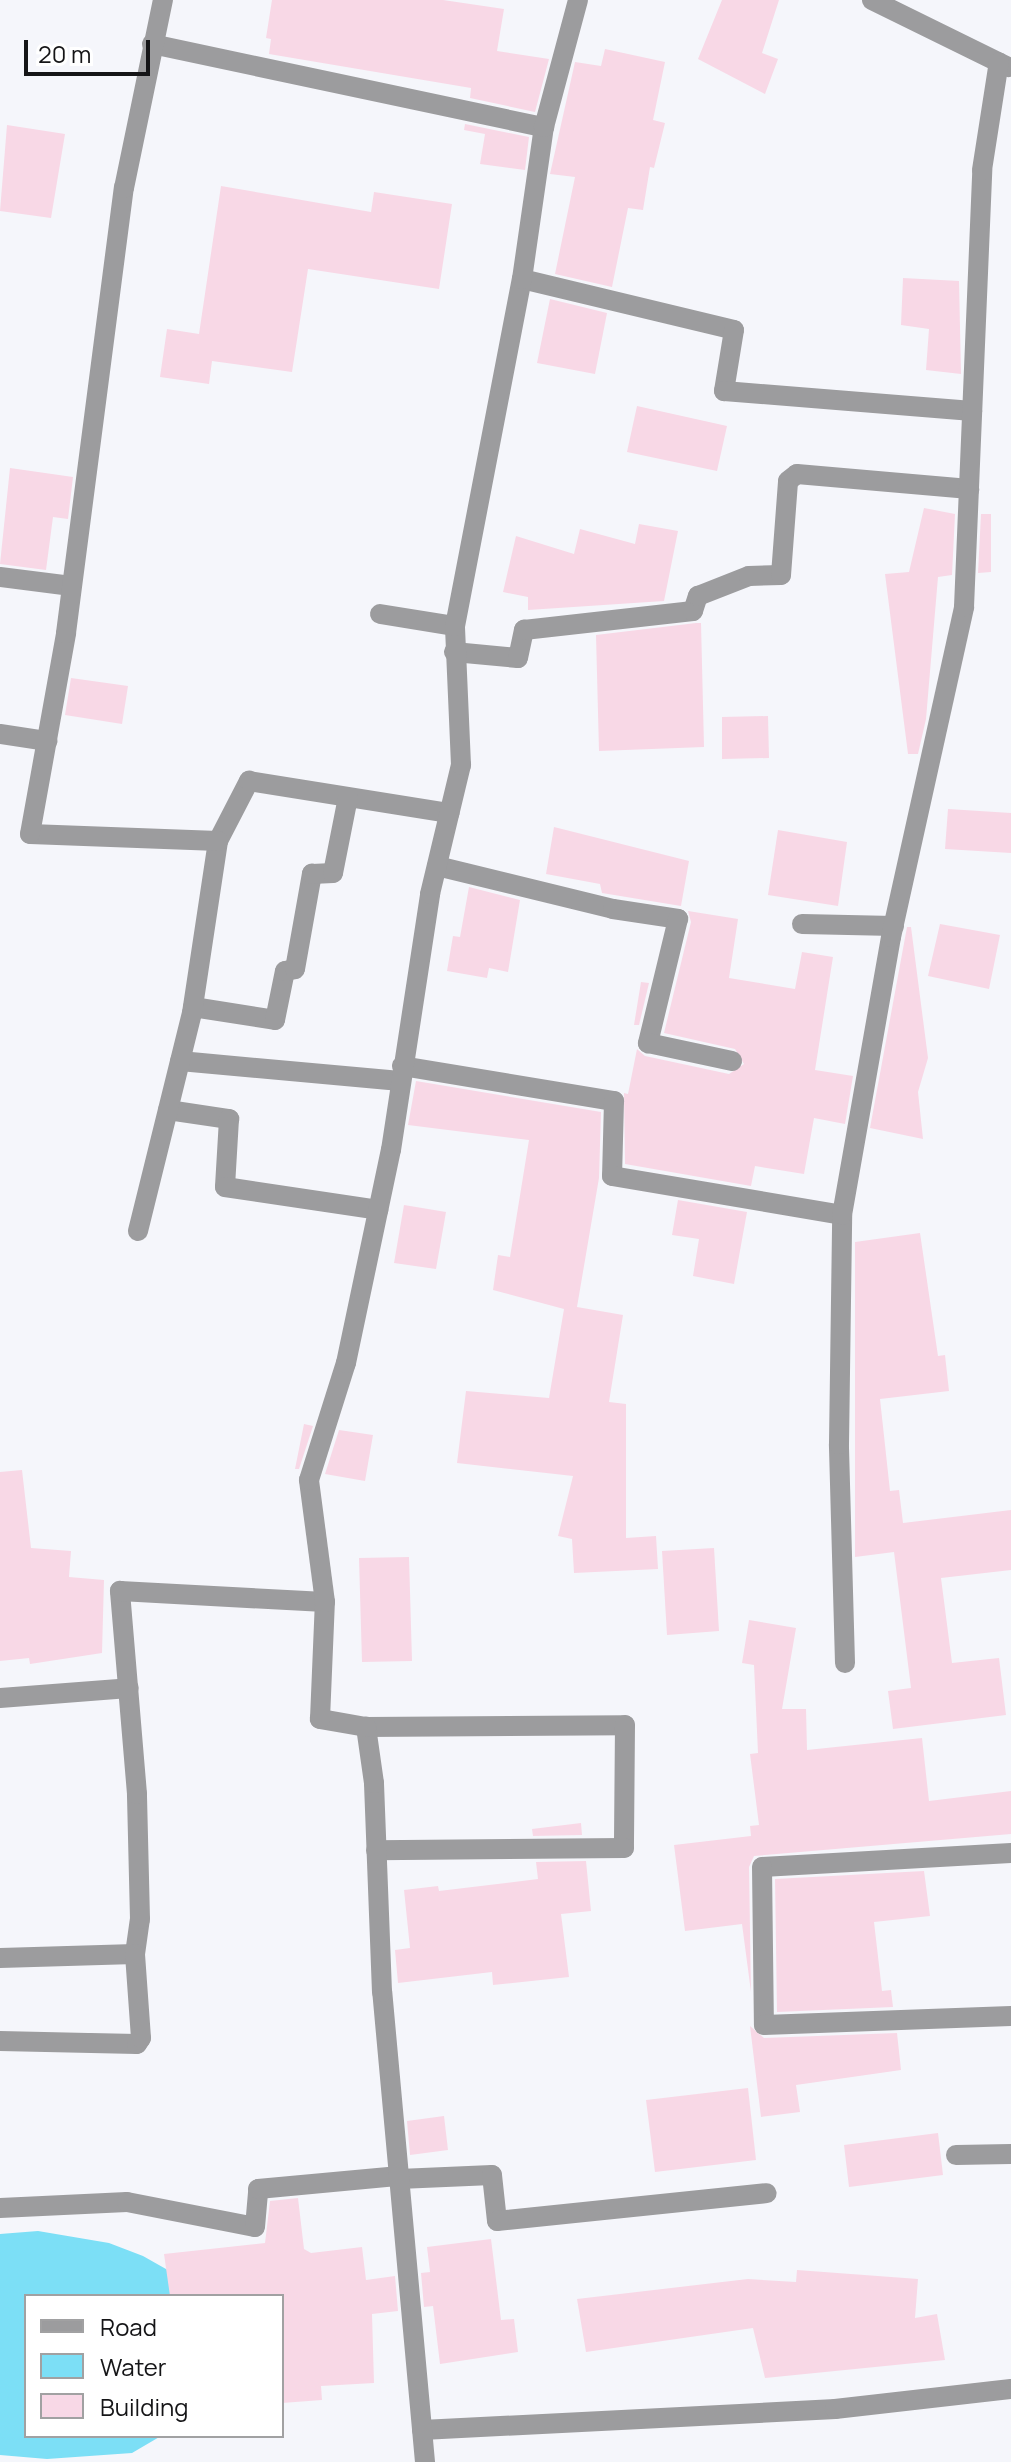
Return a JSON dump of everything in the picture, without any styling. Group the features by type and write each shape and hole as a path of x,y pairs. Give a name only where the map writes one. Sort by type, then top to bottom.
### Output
{"street":[{"path":"163,0 124,188 71,586 30,834 218,841"},
{"path":"376,1850 624,1848 625,1725 366,1727 320,1719 325,1602 309,1480 346,1363 378,1210 437,866 461,765 455,626 522,279 544,127 578,0"},
{"path":"845,1663 839,1444 842,1215 894,926 964,607 982,170 1005,65 872,0"},
{"path":"152,44 544,127"},
{"path":"522,279 734,330 724,391 972,411"},
{"path":"454,652 518,658 524,630 693,611 698,596 749,576 781,575 788,481 797,474 969,489"},
{"path":"0,577 71,586"},
{"path":"380,614 455,626"},
{"path":"0,734 47,741"},
{"path":"138,1231 193,1007 218,841 249,781 449,813"},
{"path":"193,1007 275,1020 285,971 295,969 312,874 333,873 348,797"},
{"path":"437,866 613,909 678,919 648,1043 732,1061"},
{"path":"802,924 894,926"},
{"path":"180,1061 401,1073 614,1101 612,1176 842,1215"},
{"path":"168,1110 229,1119 225,1187 378,1210"},
{"path":"0,2041 137,2044 141,2038 135,1954 140,1919 129,1688 120,1591 325,1602"},
{"path":"0,1698 129,1688"},
{"path":"366,1727 376,1850 382,1992 425,2462"},
{"path":"1011,1853 762,1867 764,2025 1011,2016"},
{"path":"0,1958 135,1954"},
{"path":"956,2155 1011,2154"},
{"path":"0,2208 127,2202 255,2227 258,2189 399,2177 492,2175 497,2221 767,2193"},
{"path":"422,2430 835,2409 1011,2389"}],"water":[{"path":"38,2231 109,2243 143,2256 173,2273 186,2294 24,2294 24,2438 158,2438 132,2453 47,2459 0,2455 0,2234"}],"building":[{"path":"272,0 443,0 504,9 497,51 549,59 535,112 470,98 471,88 269,54 271,39 266,38"},
{"path":"722,0 779,0 762,53 778,59 765,94 698,59"},
{"path":"605,49 665,62 653,120 665,123 654,168 650,167 643,210 628,208 612,287 555,274 575,177 550,174 575,62 601,66"},
{"path":"465,124 529,137 525,170 480,164 485,134 464,130"},
{"path":"7,125 65,134 51,218 0,211"},
{"path":"221,186 371,212 374,192 452,204 439,289 308,269 292,372 212,361 209,384 160,377 167,329 199,334"},
{"path":"903,278 959,281 961,374 926,370 929,329 901,325"},
{"path":"550,299 607,313 595,374 537,363"},
{"path":"637,406 727,426 717,471 627,452"},
{"path":"10,468 73,477 68,519 53,517 46,570 0,564"},
{"path":"924,508 955,514 952,575 938,577 926,719 918,754 908,754 885,574 909,572"},
{"path":"981,514 991,514 991,572 978,573"},
{"path":"639,524 678,531 664,601 528,610 528,597 503,592 516,536 574,554 580,529 635,544"},
{"path":"701,623 704,747 599,751 596,635"},
{"path":"71,678 128,686 122,724 65,715"},
{"path":"768,716 769,758 722,759 722,717"},
{"path":"948,809 1011,813 1011,853 945,849"},
{"path":"554,827 689,861 681,906 602,893 600,884 546,874"},
{"path":"778,830 847,842 838,906 768,895"},
{"path":"469,887 520,900 508,972 489,968 487,978 447,971 453,936 460,937"},
{"path":"688,911 738,919 729,978 795,989 802,952 833,957 815,1070 853,1076 845,1124 814,1118 804,1174 755,1166 751,1186 625,1164 624,1093 628,1094 637,1049 645,1056 729,1074 744,1064 735,1049 664,1033 691,922"},
{"path":"940,924 1000,935 989,989 928,976"},
{"path":"907,927 911,927 928,1058 918,1092 923,1139 870,1128"},
{"path":"641,982 649,983 639,1025 634,1025"},
{"path":"416,1081 601,1112 599,1178 577,1307 623,1315 609,1402 626,1404 626,1538 656,1536 658,1569 574,1573 572,1539 558,1536 573,1476 457,1463 466,1391 549,1398 564,1309 493,1290 498,1255 510,1257 529,1140 408,1125"},
{"path":"678,1200 747,1212 734,1284 693,1276 699,1239 672,1235"},
{"path":"404,1205 446,1212 436,1269 394,1263"},
{"path":"920,1233 938,1356 945,1355 949,1391 880,1399 890,1491 899,1490 903,1523 1011,1510 1011,1570 941,1578 952,1663 999,1658 1006,1715 893,1729 888,1691 911,1688 894,1552 855,1557 855,1242"},
{"path":"304,1424 313,1426 299,1469 295,1469"},
{"path":"339,1430 373,1435 365,1481 325,1474"},
{"path":"22,1470 31,1548 71,1551 69,1577 104,1580 102,1653 30,1664 29,1658 0,1661 0,1472"},
{"path":"714,1548 719,1631 667,1635 662,1551"},
{"path":"409,1557 412,1661 362,1662 359,1558"},
{"path":"749,1620 796,1628 782,1709 806,1709 807,1750 922,1738 929,1801 1011,1791 1011,1834 754,1856 749,1867 751,1992 742,1924 685,1931 674,1845 751,1836 750,1826 759,1825 750,1754 758,1753 754,1665 742,1663"},
{"path":"581,1823 582,1835 533,1836 532,1829"},
{"path":"586,1861 591,1911 561,1914 569,1977 493,1985 492,1972 398,1983 395,1950 410,1948 404,1890 438,1886 439,1891 538,1879 536,1862"},
{"path":"924,1871 930,1916 874,1922 882,1991 891,1990 893,2007 777,2012 775,1879"},
{"path":"750,2026 764,2038 897,2033 901,2070 796,2085 800,2112 761,2117"},
{"path":"748,2088 756,2160 655,2172 646,2100"},
{"path":"444,2116 448,2150 410,2155 407,2121"},
{"path":"938,2133 943,2175 849,2187 844,2145"},
{"path":"298,2198 304,2249 311,2253 362,2247 366,2280 395,2276 398,2311 372,2314 374,2383 321,2386 322,2400 284,2403 284,2294 170,2294 164,2254 265,2243 270,2201"},
{"path":"491,2239 501,2320 514,2319 518,2352 440,2364 433,2306 424,2307 421,2273 430,2272 427,2247"},
{"path":"797,2270 918,2279 915,2318 937,2314 945,2360 765,2378 753,2328 586,2352 577,2299 748,2279 796,2282"}]}
